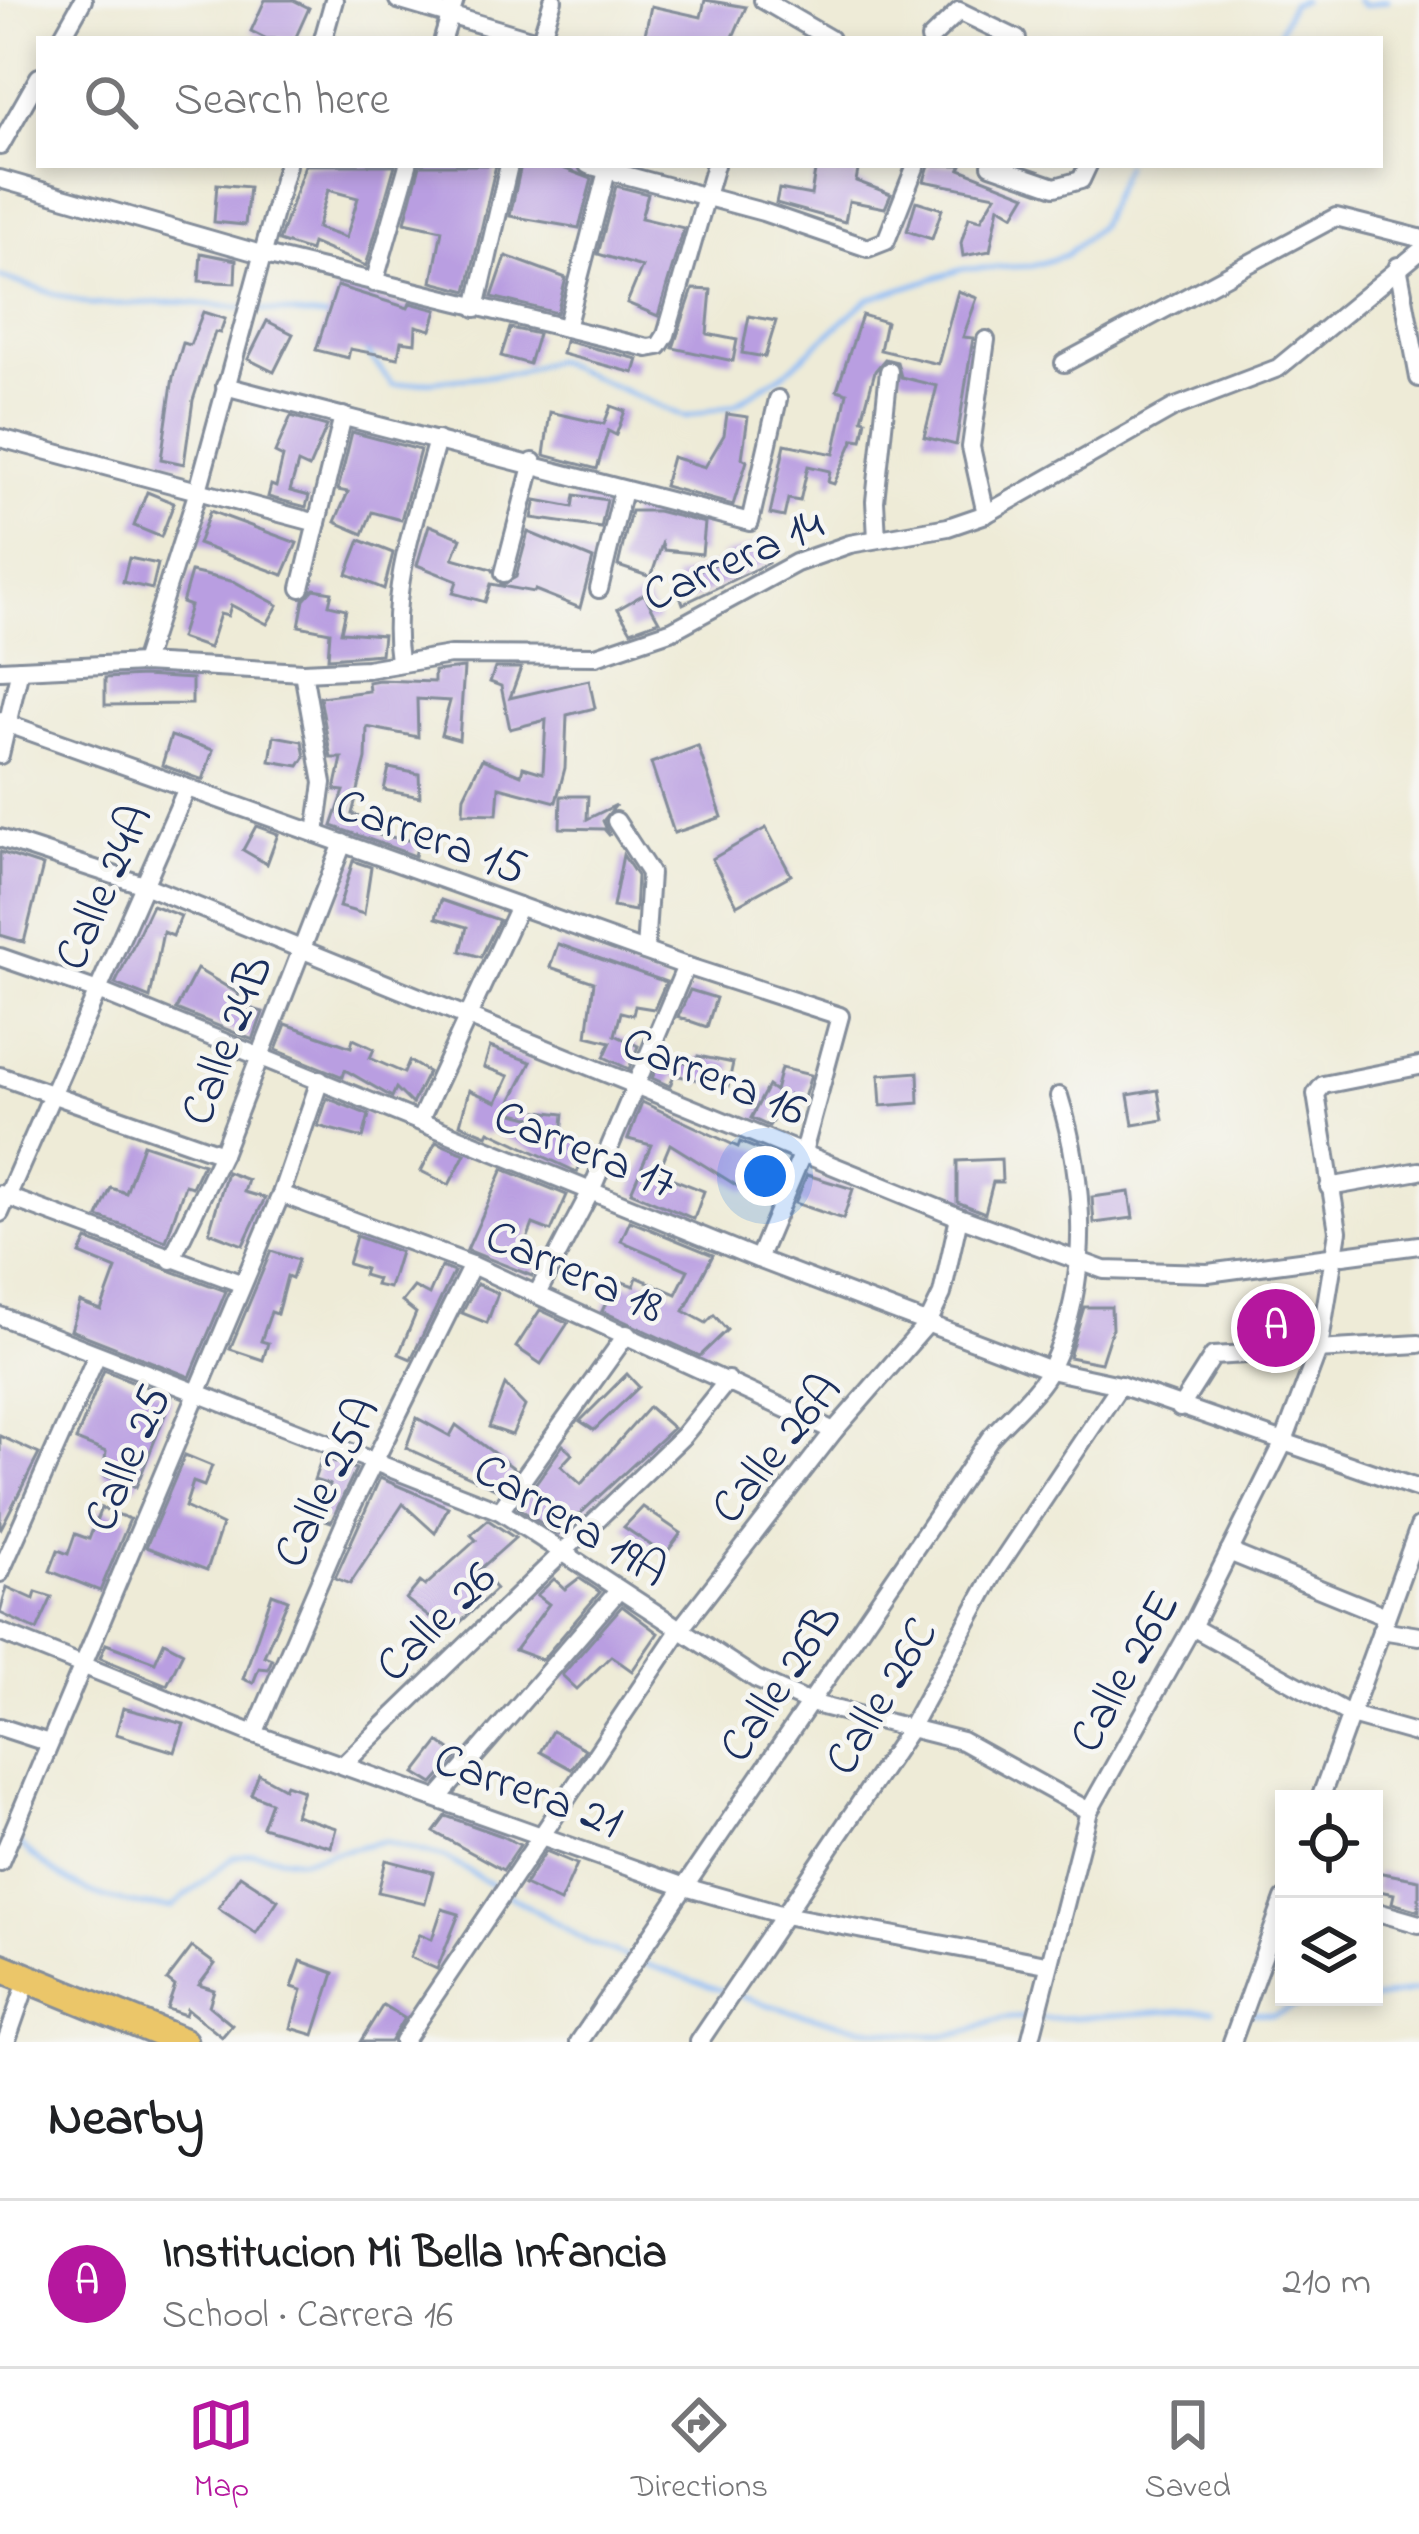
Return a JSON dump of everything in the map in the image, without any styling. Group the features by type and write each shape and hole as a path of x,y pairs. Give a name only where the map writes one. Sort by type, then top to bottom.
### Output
{"main road":[{"path":"0,1967 183,2042"}],"street":[{"path":"63,36 83,0"},
{"path":"324,36 334,0"},
{"path":"398,0 452,8 522,36"},
{"path":"542,36 553,0"},
{"path":"763,0 825,36"},
{"path":"933,36 959,10 1011,36"},
{"path":"0,146 36,84"},
{"path":"143,663 197,494 286,168"},
{"path":"374,283 407,168"},
{"path":"476,308 508,168"},
{"path":"598,168 707,196 868,248 880,246 915,168"},
{"path":"0,179 261,254 648,348 659,346 714,168"},
{"path":"1001,168 1055,187 1081,180 1087,168"},
{"path":"566,328 608,171"},
{"path":"1064,363 1336,217 1419,238"},
{"name":"Carrera 14","path":"0,670 143,663 303,672 529,652 596,656 673,630 796,563 986,514 1172,408 1278,368 1419,252"},
{"path":"1398,266 1419,378"},
{"path":"986,340 971,447 986,514"},
{"path":"877,539 874,501 889,370"},
{"path":"226,386 750,522 778,399"},
{"path":"301,588 343,416"},
{"path":"0,438 316,524"},
{"path":"399,661 394,629 406,559 437,440"},
{"path":"504,572 533,462"},
{"path":"599,589 623,490"},
{"path":"0,755 20,669"},
{"path":"303,672 322,783 316,833"},
{"name":"Carrera 15","path":"4,722 686,966 840,1016 803,1152"},
{"name":"Calle 24A","path":"2,1201 187,788"},
{"path":"616,821 650,873 645,951"},
{"name":"Carrera 16","path":"0,838 144,885 959,1217 1103,1270 1208,1274 1419,1245"},
{"name":"Calle 24B","path":"171,1260 222,1154 343,843"},
{"path":"420,1120 519,906"},
{"name":"Carrera 17","path":"0,957 98,991 758,1259 1050,1370 1120,1385 1419,1490"},
{"path":"536,1294 590,1191 686,966"},
{"name":"Calle 26E","path":"1030,2042 1046,1964 1089,1810 1192,1628 1283,1444 1318,1348 1338,1256 1316,1094 1323,1085 1419,1066"},
{"path":"0,1076 222,1154"},
{"name":"Calle 25","path":"0,1862 280,1194 320,1080"},
{"path":"1050,1370 1082,1262 1076,1172 1059,1096"},
{"path":"758,1259 803,1152"},
{"path":"1329,1187 1419,1171"},
{"name":"Carrera 18","path":"280,1194 472,1265 833,1431"},
{"path":"2,1201 240,1283"},
{"path":"928,1323 942,1294 959,1217"},
{"name":"Calle 25A","path":"254,1734 312,1593 472,1265"},
{"name":"Carrera 19A","path":"0,1316 194,1395 379,1459 500,1511 756,1679 810,1703 962,1741 1089,1810"},
{"name":"Calle 26A","path":"404,2042 510,1876 681,1628 833,1431 928,1323"},
{"name":"Calle 26","path":"500,1511 627,1334"},
{"path":"1180,1408 1214,1356 1419,1344"},
{"path":"0,1573 96,1357"},
{"name":"Calle 26B","path":"579,2042 990,1438 1050,1370"},
{"name":"Calle 26","path":"346,1762 683,1436 728,1380"},
{"name":"Calle 26C","path":"699,2042 909,1730 996,1570 1120,1385"},
{"path":"1323,1790 1419,1527"},
{"path":"1229,1552 1419,1636"},
{"path":"440,1796 620,1591"},
{"path":"1192,1628 1351,1714 1419,1734"},
{"name":"Carrera 21","path":"0,1632 254,1734 346,1762 685,1886 784,1915 1046,1964"},
{"path":"0,1727 49,1743"},
{"path":"1383,1914 1419,1924"},
{"path":"1232,2042 1275,1924"},
{"path":"6,2042 28,1978"}],"building":[{"path":"265,0 293,0 309,8 296,36 261,36 251,31"},
{"path":"705,0 746,7 733,36 645,36 651,6 701,17"},
{"path":"304,168 394,168 366,266 312,243 310,251 279,241","holes":["328,190 358,198 346,238 317,228"]},
{"path":"419,168 495,168 467,291 432,282 442,230 405,222"},
{"path":"520,168 563,168 592,179 579,228 510,216"},
{"path":"816,168 858,168 856,181 891,194 885,208 849,201 845,222 776,203 779,189 811,195"},
{"path":"928,168 960,168 1026,195 1014,215 999,206 990,251 963,256 961,243 969,217 981,220 996,195 924,181"},
{"path":"217,184 249,187 245,225 214,222"},
{"path":"616,186 648,194 641,218 684,228 658,316 627,303 642,267 598,254"},
{"path":"916,201 942,209 932,239 907,231"},
{"path":"201,253 236,260 235,283 199,281"},
{"path":"506,256 566,278 557,313 492,297"},
{"path":"337,286 408,308 410,303 437,310 431,330 416,326 415,343 401,341 398,358 350,349 348,358 316,350"},
{"path":"693,289 711,290 707,334 737,340 733,361 673,348"},
{"path":"958,291 977,298 963,337 973,338 956,445 924,437 937,386 901,377 897,362 885,359 875,371 862,419 866,420 862,440 854,439 834,484 828,482 830,471 808,466 800,501 788,499 784,517 770,514 785,444 834,454 847,393 837,390 862,315 886,322 880,350 938,364"},
{"path":"203,312 225,319 220,333 215,332 193,400 184,464 161,459 173,377 183,343 190,345"},
{"path":"749,316 776,321 765,357 742,353"},
{"path":"267,321 293,334 274,372 248,359"},
{"path":"510,328 538,334 529,364 501,356"},
{"path":"565,341 638,359 634,373 562,354"},
{"path":"611,406 625,411 616,435 608,431 597,469 544,455 550,412 604,424"},
{"path":"727,414 748,417 742,458 747,461 733,505 664,486 672,457 705,467 724,435"},
{"path":"291,416 327,426 309,468 298,463 290,491 309,496 306,507 268,497 271,485 276,487 283,457 275,453"},
{"path":"352,432 420,450 401,520 372,512 363,534 335,522 348,492 338,490"},
{"path":"147,492 174,503 161,537 134,526"},
{"path":"575,495 607,500 601,528 532,518 536,500 573,507"},
{"path":"210,511 297,543 283,575 198,544"},
{"path":"631,511 657,511 705,523 702,554 664,550 662,544 651,577 618,566"},
{"path":"429,525 461,538 453,558 492,569 502,585 516,577 528,532 593,559 580,608 535,590 491,584 485,602 453,593 457,581 417,565"},
{"path":"360,540 393,553 384,589 347,574"},
{"path":"762,543 768,563 683,604 674,578 733,558 719,556"},
{"path":"129,558 158,564 152,589 123,582"},
{"path":"191,572 235,582 278,605 267,624 231,605 228,616 220,614 209,648 180,638 190,606 182,603"},
{"path":"314,589 332,592 329,605 346,609 341,632 383,635 381,654 328,658 330,632 299,626 304,600"},
{"path":"644,594 659,621 631,631 618,609"},
{"path":"464,668 459,740 441,735 450,701 417,699 418,737 367,727 366,759 352,814 383,825 380,835 418,842 415,856 332,826 344,791 335,790 342,758 331,758 320,697 369,691 368,682 379,680 434,682 434,671"},
{"path":"495,668 521,668 510,698 589,680 595,708 567,715 565,768 556,802 499,787 497,814 463,813 464,796 482,759 521,775 523,767 543,773 546,720 510,729 501,686 490,682"},
{"path":"105,678 192,679 192,704 105,705"},
{"path":"171,736 213,750 203,780 162,765"},
{"path":"274,736 302,741 305,757 299,766 270,761"},
{"path":"698,746 722,817 674,833 651,763"},
{"path":"389,768 419,774 420,797 384,790"},
{"path":"561,796 588,796 587,819 616,805 603,821 610,836 604,829 560,828"},
{"path":"256,826 278,834 267,864 243,850"},
{"path":"766,828 791,875 737,905 712,859"},
{"path":"0,852 43,866 24,942 0,935"},
{"path":"623,855 637,876 635,911 613,907"},
{"path":"353,861 371,867 364,914 339,907"},
{"path":"441,900 499,920 481,957 461,951 467,927 436,918"},
{"path":"152,905 181,916 173,936 163,932 150,998 115,984"},
{"path":"558,944 666,982 654,1009 635,1006 633,1015 621,1012 615,1035 638,1046 629,1069 604,1057 611,1042 587,1036 594,982 550,967"},
{"path":"197,969 239,994 235,1004 263,1012 253,1040 176,1009"},
{"path":"690,990 716,998 707,1027 678,1017"},
{"path":"286,1024 351,1047 353,1039 374,1049 370,1058 404,1073 409,1061 428,1072 412,1104 396,1088 392,1097 345,1070 343,1077 276,1050"},
{"path":"490,1047 531,1062 506,1111 537,1119 538,1111 564,1114 562,1135 589,1148 577,1172 489,1131 487,1135 460,1124 469,1090 497,1102 509,1076 484,1067"},
{"path":"663,1054 696,1066 698,1056 733,1063 728,1086 674,1075 670,1086 652,1078"},
{"path":"781,1068 811,1075 804,1098 789,1095 769,1126 751,1118 768,1086 775,1091"},
{"path":"918,1072 919,1103 881,1106 879,1075"},
{"path":"1158,1090 1163,1120 1133,1125 1128,1095"},
{"path":"327,1098 369,1115 363,1138 318,1126"},
{"path":"642,1102 738,1147 740,1142 770,1154 747,1192 670,1144 658,1173 704,1191 694,1219 631,1192 651,1145 628,1139"},
{"path":"436,1142 465,1154 449,1185 421,1171"},
{"path":"143,1144 203,1164 192,1187 185,1185 166,1241 98,1217 111,1188 126,1193"},
{"path":"1001,1159 1002,1182 993,1182 985,1213 957,1202 957,1161"},
{"path":"503,1169 567,1195 551,1231 533,1224 523,1250 543,1256 532,1276 467,1250"},
{"path":"227,1172 248,1180 244,1192 265,1198 243,1245 209,1232"},
{"path":"807,1175 853,1189 843,1219 795,1203"},
{"path":"1129,1192 1133,1218 1094,1223 1092,1197"},
{"path":"630,1221 713,1255 684,1311 706,1323 714,1315 727,1330 700,1356 602,1311 617,1280 634,1286 637,1277 676,1294 688,1270 621,1241"},
{"path":"356,1236 400,1252 389,1288 375,1285 377,1279 363,1275 365,1269 348,1264"},
{"path":"87,1240 226,1291 190,1377 71,1330 80,1302 101,1310 116,1269 80,1254"},
{"path":"271,1251 298,1260 292,1278 287,1276 277,1314 271,1312 261,1341 268,1343 263,1360 230,1349"},
{"path":"441,1267 454,1272 411,1359 399,1354 416,1313 402,1302 414,1287 429,1295"},
{"path":"477,1284 498,1293 487,1323 462,1313"},
{"path":"1084,1307 1111,1307 1112,1329 1101,1363 1069,1357"},
{"path":"540,1310 568,1323 541,1364 516,1347"},
{"path":"104,1370 172,1397 136,1487 103,1475 106,1452 76,1440"},
{"path":"627,1374 639,1387 594,1430 580,1421"},
{"path":"505,1385 525,1406 512,1435 489,1427"},
{"path":"649,1407 673,1428 558,1534 518,1508 563,1445 572,1454 561,1466 581,1484"},
{"path":"417,1418 450,1436 456,1425 515,1469 499,1490 406,1448"},
{"path":"0,1436 39,1454 0,1530"},
{"path":"185,1455 212,1466 204,1486 193,1482 185,1507 222,1525 207,1570 146,1547"},
{"path":"322,1457 356,1469 331,1522 317,1517 330,1485 314,1480"},
{"path":"380,1478 448,1507 435,1533 403,1504 350,1584 335,1578"},
{"path":"643,1507 681,1533 665,1555 624,1527"},
{"path":"101,1508 130,1519 100,1591 50,1571 58,1550 68,1554 75,1534 89,1539"},
{"path":"488,1520 515,1538 479,1570 496,1589 449,1633 406,1599 420,1582 425,1586 476,1540 471,1535"},
{"path":"579,1578 600,1592 542,1660 515,1650 549,1604 537,1595 554,1579 565,1589"},
{"path":"7,1587 34,1599 36,1592 52,1597 37,1630 0,1613"},
{"path":"272,1594 288,1600 264,1656 272,1659 268,1669 259,1668 253,1683 243,1679"},
{"path":"622,1606 658,1633 632,1671 611,1656 577,1689 562,1675"},
{"path":"164,1642 183,1652 167,1685 100,1658 106,1644 155,1662"},
{"path":"123,1708 184,1724 175,1752 116,1734"},
{"path":"552,1731 585,1749 571,1769 540,1752"},
{"path":"439,1742 458,1756 433,1784 415,1773"},
{"path":"259,1774 284,1788 286,1784 303,1790 295,1815 336,1828 331,1847 262,1827 271,1802 251,1794"},
{"path":"446,1816 520,1845 503,1870 434,1832"},
{"path":"546,1851 577,1864 560,1902 524,1885"},
{"path":"386,1860 433,1872 425,1903 378,1892"},
{"path":"1383,1873 1419,1880 1419,1911 1392,1903 1394,1894 1383,1892"},
{"path":"240,1875 278,1900 256,1933 218,1908"},
{"path":"442,1909 459,1914 437,1969 410,1957 420,1934 432,1939"},
{"path":"192,1947 215,1964 199,1985 214,1990 209,2006 232,2025 222,2037 187,2009 185,2015 167,2009 175,1986 167,1980"},
{"path":"301,1961 334,1973 314,2035 291,2028 302,1990 292,1987"},
{"path":"383,2005 404,2018 390,2042 360,2042"}],"waterway":[{"path":"1277,36 1291,4 1303,0"},
{"path":"1357,0 1364,6 1387,0"},
{"path":"365,350 393,385 516,373 553,360 685,417 734,405 786,372 868,299 963,269 1032,266 1066,255 1099,226 1124,168"},
{"path":"0,277 91,305 180,302 242,308"},
{"path":"253,309 331,318"},
{"path":"15,1840 68,1881 104,1897 147,1906 172,1907 233,1857 254,1853 300,1860 384,1841 444,1857 497,1888"},
{"path":"507,1894 588,1942 629,1958"},
{"path":"640,1962 726,1992"},
{"path":"1383,1998 1419,1990"},
{"path":"737,1995 816,2017 907,2034 957,2034 996,2021 1029,2018"},
{"path":"1251,2012 1273,2015 1296,2006"},
{"path":"1040,2018 1213,2010"}],"place":[{"name":"Institucion Mi Bella Infancia","path":"1276,1328"}]}
